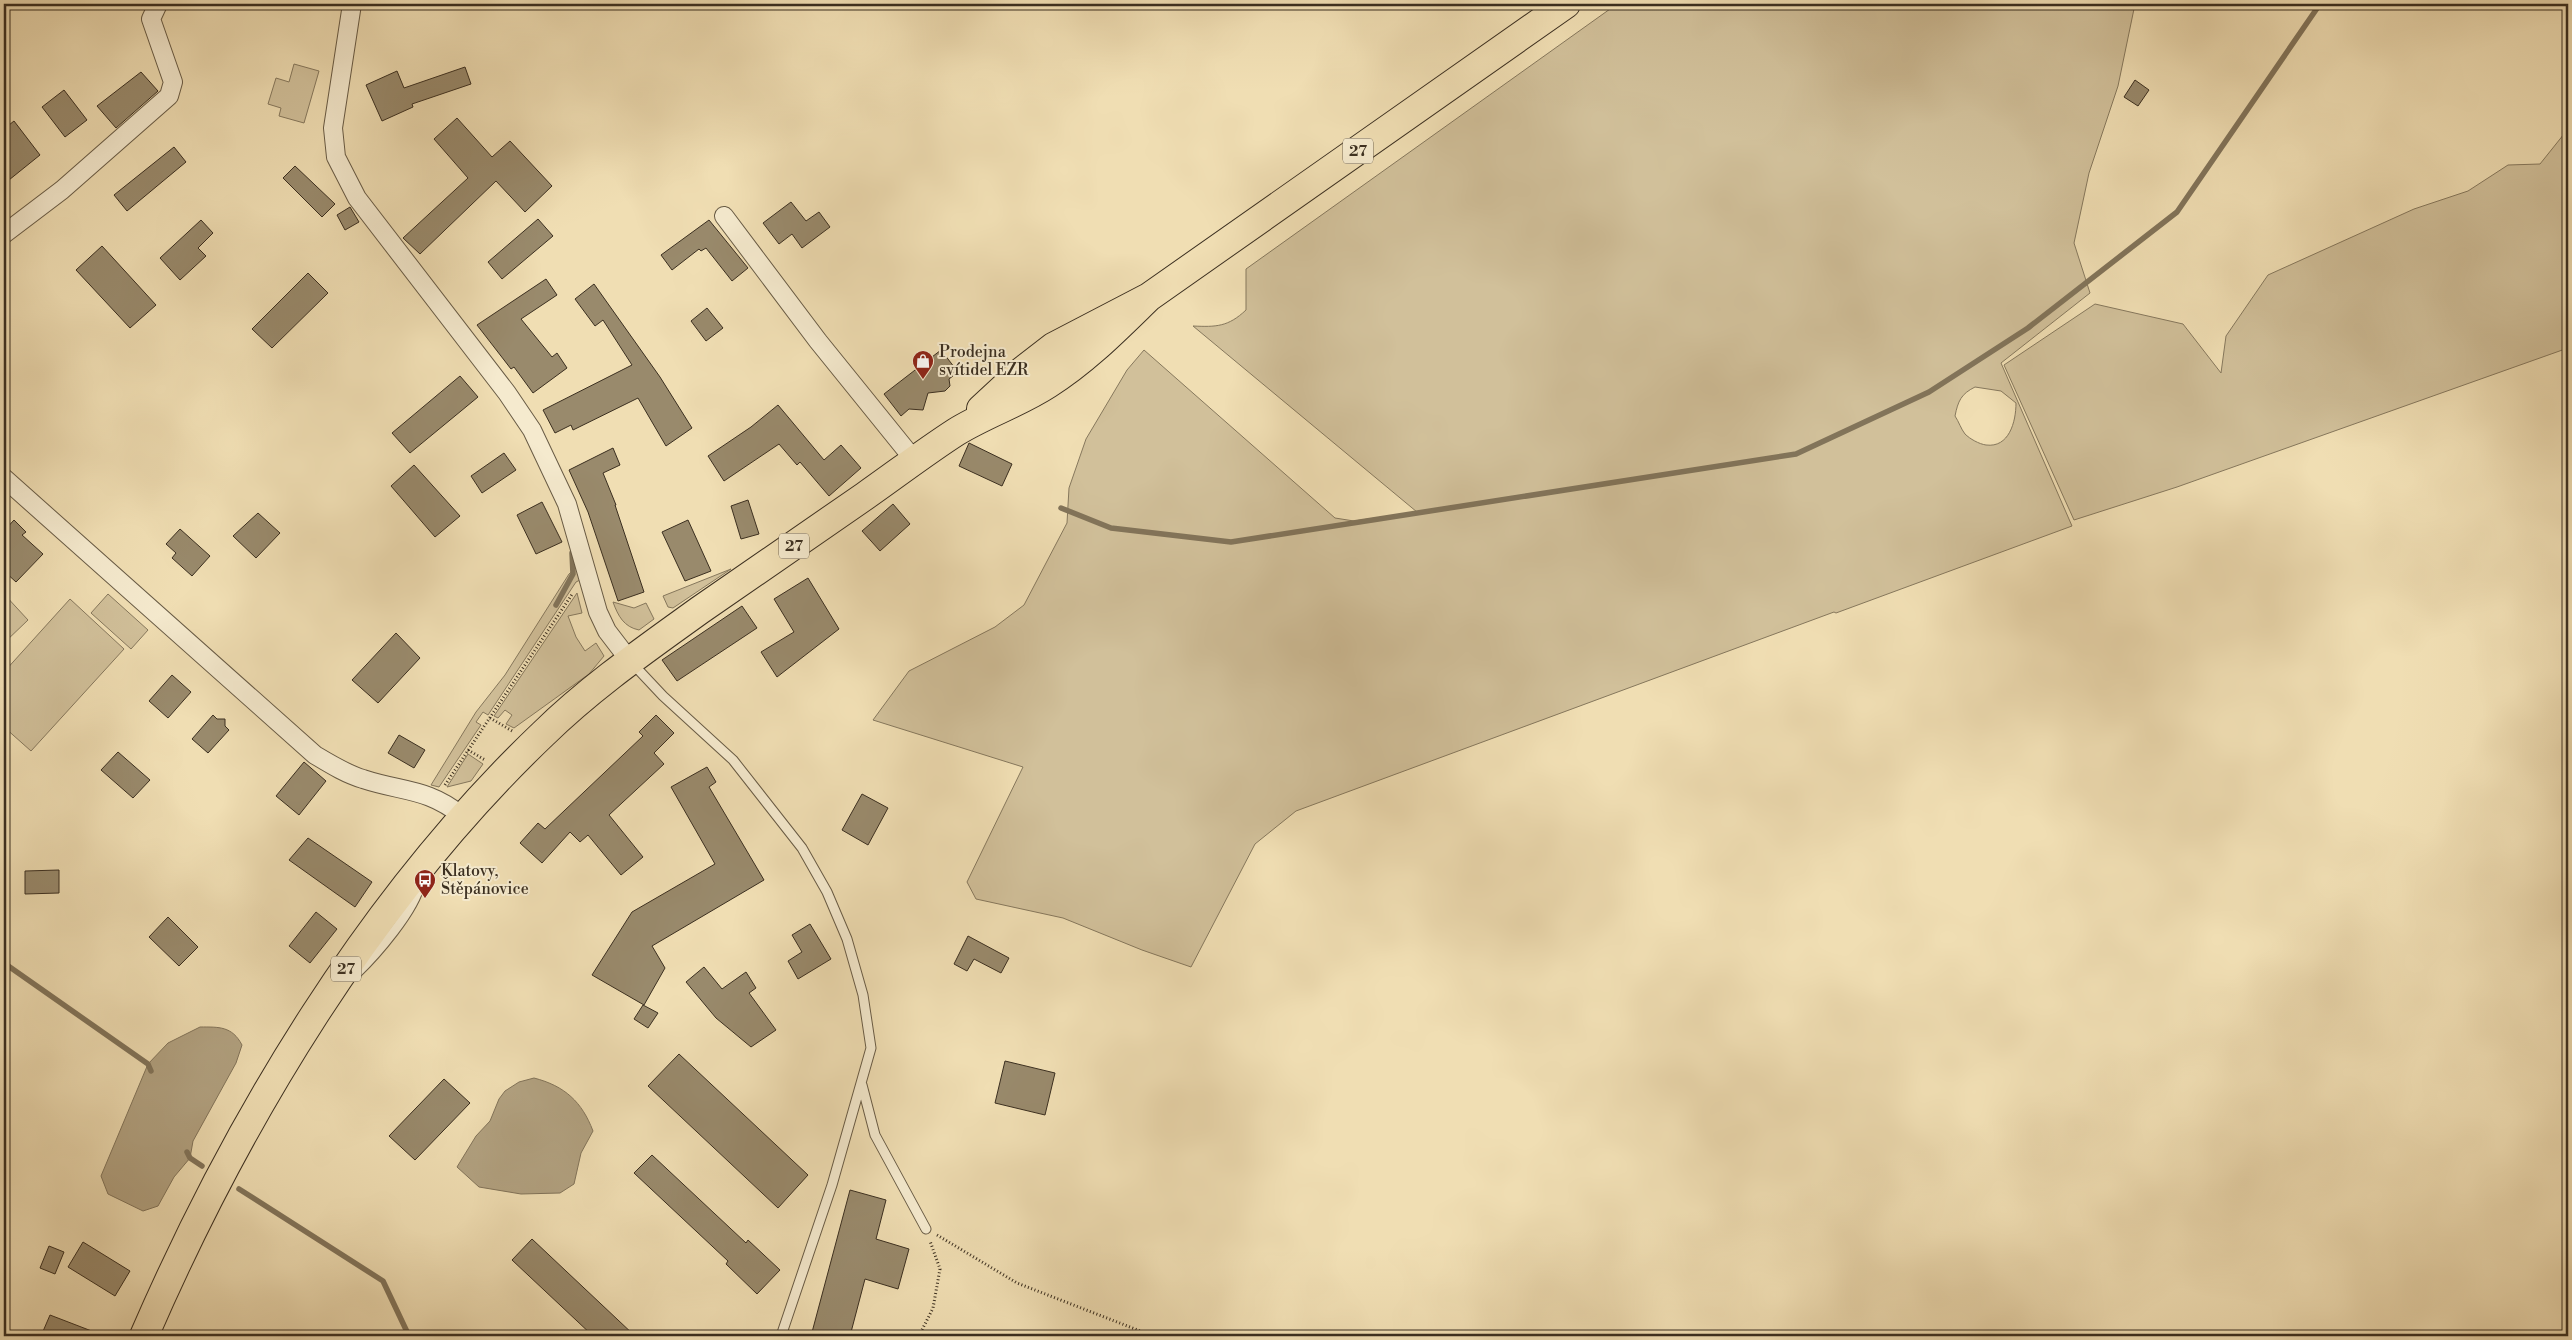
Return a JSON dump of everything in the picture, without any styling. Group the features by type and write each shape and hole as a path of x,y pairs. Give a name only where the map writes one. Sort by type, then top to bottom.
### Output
{"main road":[{"name":"27","path":"144,1336 171,1275 226,1167 320,1009 376,925 424,862 462,816 546,730 630,661 958,431 1038,390 1064,374 1101,344 1149,297 1566,4"}],"street":[{"path":"4,234 62,190 169,96 174,82 150,18 158,4"},
{"path":"352,4 333,128 336,157 356,198 507,393 532,430 567,504 588,582 602,622 630,661"},
{"path":"724,216 818,341 915,461"},
{"path":"4,478 315,755 337,769 363,779 436,798 462,816"}],"lane":[{"path":"630,661 663,696 733,760 802,848 827,892 847,939 863,995 871,1048 832,1185 781,1336"},
{"path":"861,1082 875,1135 926,1229"}],"path":[{"path":"436,798 578,584 588,582"},
{"path":"468,750 485,760"},
{"path":"920,1336 933,1308 940,1270 926,1229"},
{"path":"926,1229 1017,1282 1153,1336"}],"shaded area":[{"path":"1617,4 2135,4 2118,86 2089,173 2074,243 2090,293 2001,363 2072,526 1296,811 1255,844 1191,967 1142,950 1063,918 976,899 967,882 1023,767 873,720 909,671 995,627 1024,605 1067,523 1069,488 1086,439 1127,370 1144,350 1335,518 1354,521 1417,512 1193,326 1221,325 1233,320 1246,310 1246,269","holes":["1975,387 2001,391 2016,403 2015,418 2010,432 2006,438 1994,445 1986,445 1972,439 1965,434 1955,416 1963,395"]},
{"path":"294,64 319,71 304,123 279,116 281,108 268,104 276,78 289,82"},
{"path":"2568,129 2568,348 2177,487 2074,520 2004,365 2095,304 2183,324 2221,373 2226,336 2268,275 2414,209 2468,191 2508,165 2540,164"},
{"path":"577,567 580,580 576,582 488,715 483,712 476,722 481,725 439,787 431,785 476,712 505,675 569,574"},
{"path":"731,569 673,608 668,607 663,596"},
{"path":"577,593 582,613 568,616 576,637 585,651 596,643 604,656 589,674 514,728 506,724 512,715 505,710 498,718 494,716"},
{"path":"4,594 28,620 4,643"},
{"path":"108,594 148,630 131,649 91,613"},
{"path":"70,599 124,649 31,751 4,727 4,672"},
{"path":"613,602 634,608 646,603 654,619 639,630 634,629 622,620"},
{"path":"468,754 483,764 471,781 447,787"},
{"path":"200,1027 219,1028 229,1031 234,1034 242,1045 236,1063 193,1141 190,1158 174,1177 158,1206 143,1211 108,1194 101,1176 148,1064 168,1043"},
{"path":"534,1078 555,1086 571,1097 584,1112 593,1131 581,1153 574,1184 560,1193 521,1194 479,1187 457,1167 476,1136 490,1121 499,1099 505,1091 519,1082"}],"building":[{"path":"465,67 471,84 412,104 413,107 382,121 366,85 397,71 404,88"},
{"path":"141,72 158,91 116,128 97,106"},
{"path":"2135,80 2149,90 2138,106 2124,97"},
{"path":"64,90 87,120 65,137 42,107"},
{"path":"457,118 492,157 510,141 552,186 525,212 496,181 420,254 403,238 468,178 434,139"},
{"path":"14,121 40,155 4,184 4,129"},
{"path":"174,147 186,162 127,211 114,195"},
{"path":"295,166 335,204 322,217 283,178"},
{"path":"791,202 806,221 819,212 830,227 802,248 792,234 779,244 763,223"},
{"path":"350,207 359,222 345,230 337,215"},
{"path":"538,219 553,236 502,279 488,262"},
{"path":"201,220 213,233 198,248 206,256 180,280 160,258"},
{"path":"709,220 748,268 732,281 706,248 701,251 699,249 672,270 661,255"},
{"path":"102,246 156,305 130,328 76,270"},
{"path":"308,273 328,293 272,348 252,329"},
{"path":"546,279 557,295 521,319 552,357 557,353 567,368 533,393 514,367 511,369 477,325"},
{"path":"594,284 660,377 692,428 666,446 638,398 573,430 571,425 555,433 543,410 632,365 603,320 595,326 575,299"},
{"path":"707,308 723,328 706,341 691,321"},
{"path":"941,350 958,372 949,379 950,386 945,391 928,393 923,410 909,409 901,416 884,394"},
{"path":"460,376 478,397 410,453 392,433"},
{"path":"778,405 824,460 841,445 861,468 829,496 800,462 797,465 779,444 724,481 708,456 751,427"},
{"path":"969,443 1012,464 1002,486 959,466"},
{"path":"613,448 620,465 603,473 616,505 644,592 618,601 588,512 569,470"},
{"path":"504,453 516,470 482,493 471,476"},
{"path":"414,465 460,516 435,537 391,486"},
{"path":"748,500 759,534 741,539 731,506"},
{"path":"542,502 562,542 536,554 517,515"},
{"path":"893,504 910,524 880,551 862,531"},
{"path":"258,513 280,533 256,558 233,536"},
{"path":"14,520 26,532 22,535 43,554 16,582 4,571 4,531"},
{"path":"688,520 711,571 685,581 662,532"},
{"path":"180,529 210,556 192,576 172,558 176,553 166,544"},
{"path":"808,578 839,629 777,677 761,652 794,632 774,599"},
{"path":"742,606 757,628 677,681 662,660"},
{"path":"396,633 420,658 378,703 352,680"},
{"path":"172,675 191,692 168,718 149,701"},
{"path":"213,715 217,719 225,719 225,726 229,730 208,753 192,739"},
{"path":"656,715 674,733 654,753 664,764 609,815 643,857 621,875 588,835 580,842 570,832 542,863 520,843 538,823 545,829 643,736 639,732"},
{"path":"399,735 425,750 414,768 388,753"},
{"path":"118,752 150,780 133,798 101,770"},
{"path":"304,762 326,781 299,815 276,796"},
{"path":"707,767 716,782 709,787 764,880 652,946 665,968 644,1005 592,975 632,912 715,864 671,787"},
{"path":"862,794 888,808 868,845 842,830"},
{"path":"308,838 372,882 355,907 289,860"},
{"path":"59,870 59,893 25,894 25,871"},
{"path":"316,912 337,929 310,963 289,946"},
{"path":"168,917 198,947 179,966 149,937"},
{"path":"810,924 831,959 798,979 788,961 802,952 792,935"},
{"path":"968,936 1009,958 1001,973 974,959 967,971 954,964"},
{"path":"704,967 722,989 746,972 756,988 749,993 776,1030 751,1047 716,1018 686,982"},
{"path":"643,1005 658,1013 648,1028 634,1019"},
{"path":"679,1054 808,1175 778,1208 648,1086"},
{"path":"1005,1061 1055,1073 1045,1115 995,1103"},
{"path":"444,1079 470,1103 415,1160 389,1136"},
{"path":"652,1155 746,1243 748,1240 780,1270 757,1294 726,1264 728,1261 634,1173"},
{"path":"850,1190 886,1200 876,1239 909,1249 898,1289 865,1279 850,1336 811,1336"},
{"path":"532,1239 635,1336 593,1336 512,1260"},
{"path":"83,1242 130,1271 115,1296 68,1267"},
{"path":"49,1246 64,1252 55,1274 40,1268"},
{"path":"50,1315 102,1335 41,1336"}],"waterway":[{"path":"1061,508 1111,528 1231,542 1796,454 1929,392 2028,328 2177,212 2320,4"},
{"path":"556,605 573,574 572,553"},
{"path":"4,963 148,1064 151,1071"},
{"path":"187,1152 190,1158 202,1166"},
{"path":"239,1189 383,1281 409,1336"}],"place":[{"name":"Prodejna svítidel EZR","path":"923,380"},
{"name":"Klatovy, Štěpánovice","path":"425,899"}]}
